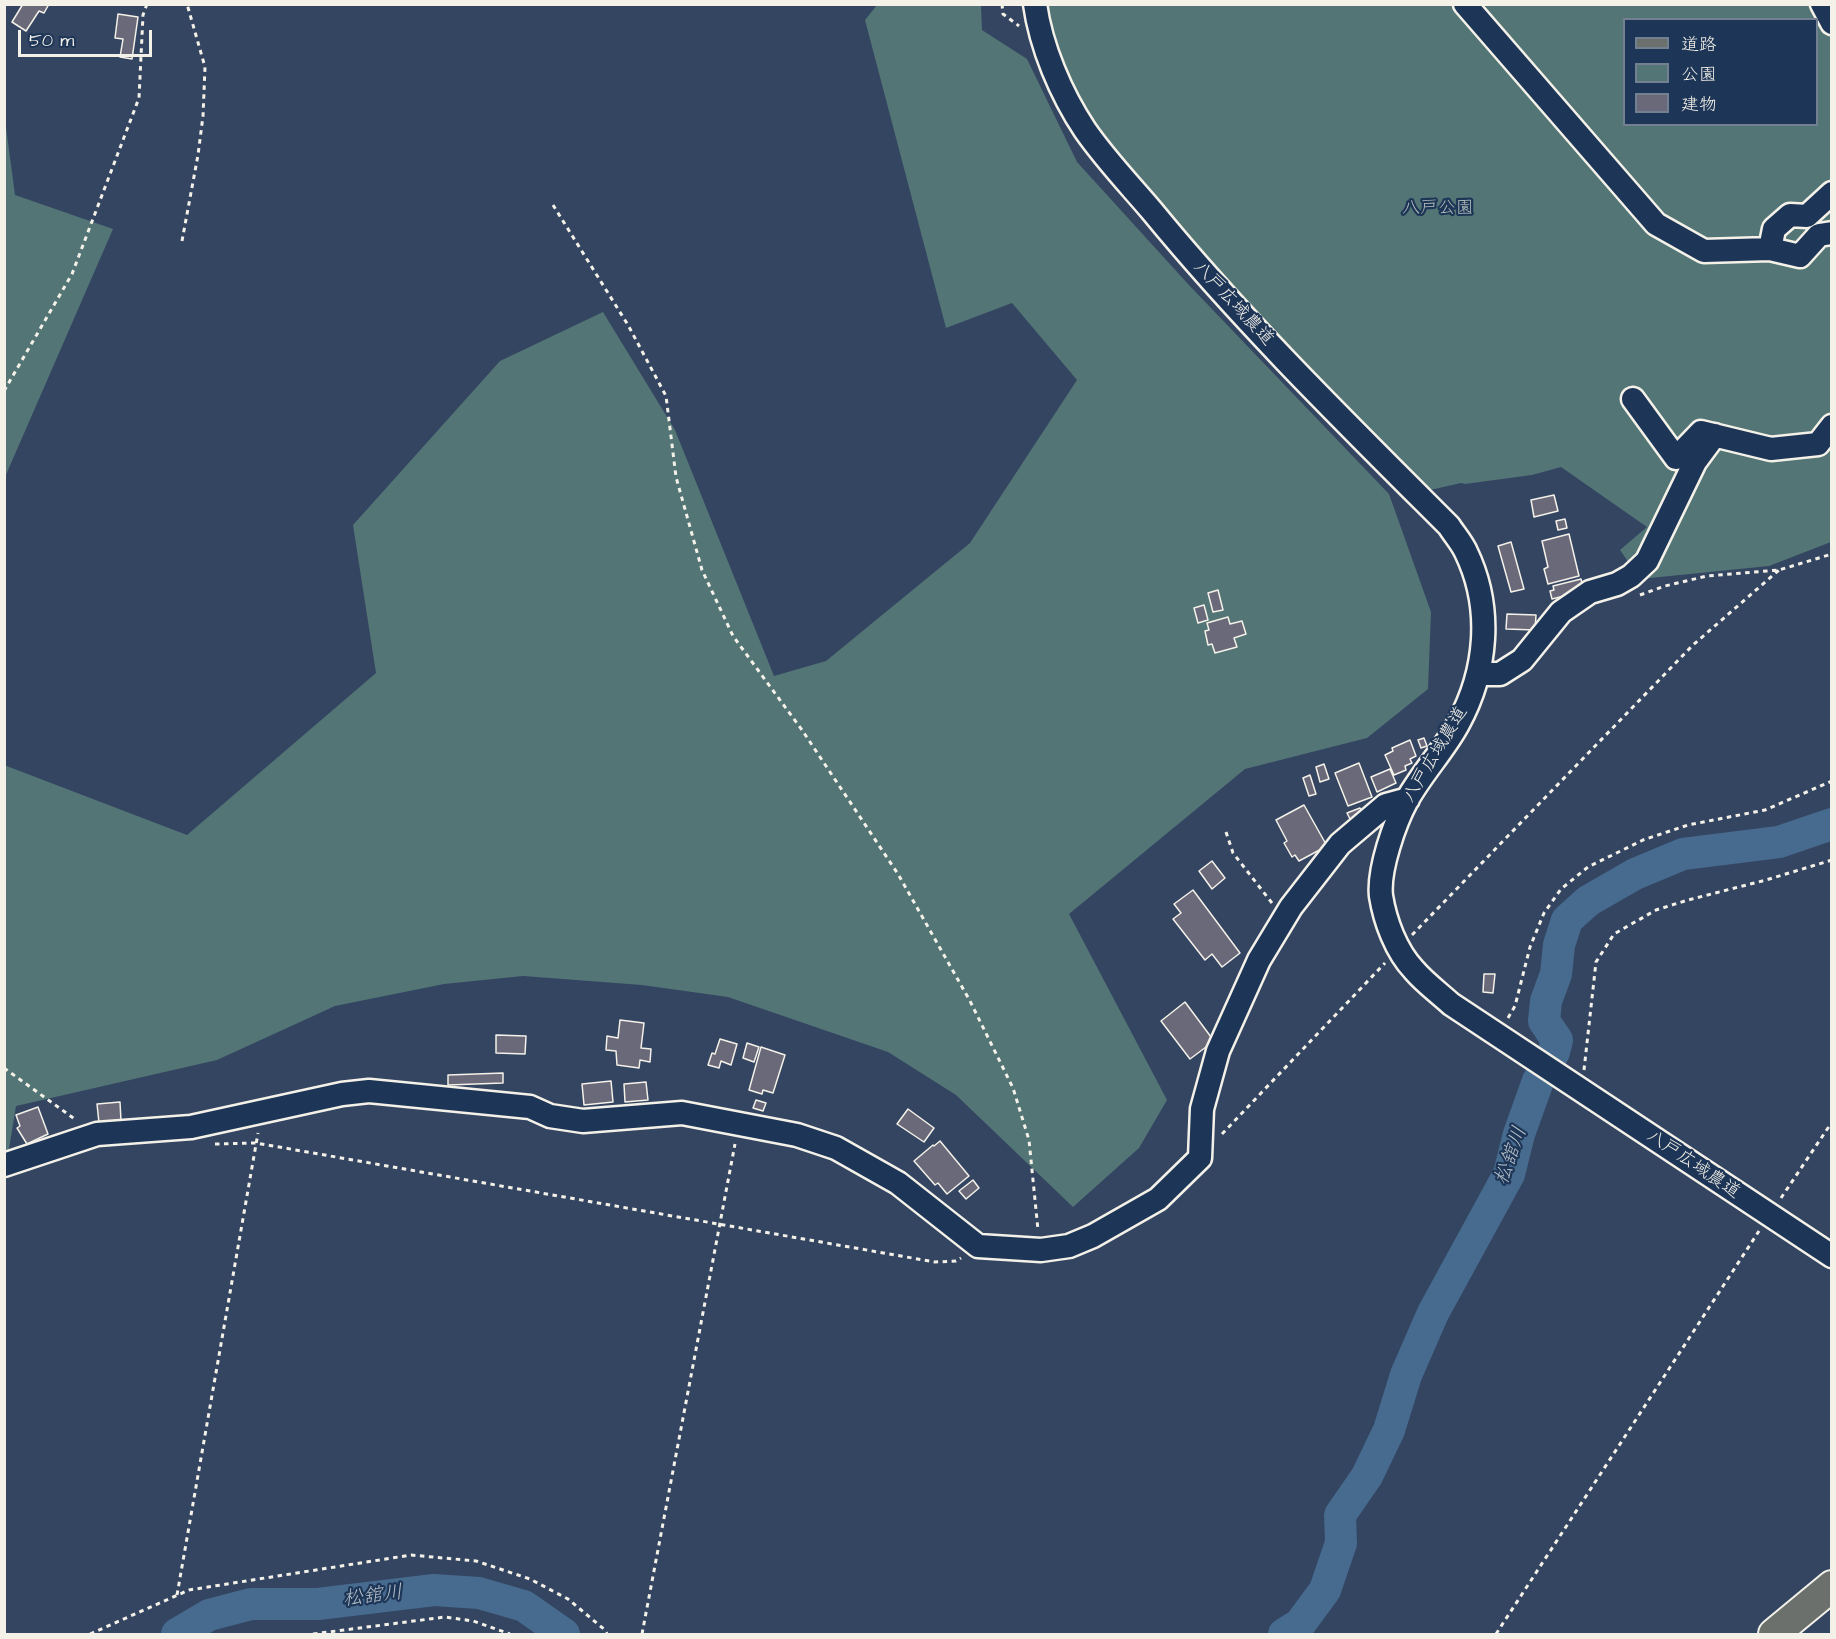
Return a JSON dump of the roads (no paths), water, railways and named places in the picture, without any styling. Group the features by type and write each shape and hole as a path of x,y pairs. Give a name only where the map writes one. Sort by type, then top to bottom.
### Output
{"main road":[{"path":"1774,1635 1832,1586"}],"street":[{"name":"八戸広域農道","path":"1035,4 1038,29 1057,78 1085,130 1184,251 1261,334 1449,526 1466,552 1479,588 1482,615 1484,638 1479,674 1458,724 1408,799 1394,831 1384,863 1381,894 1388,924 1399,949 1414,970 1451,1004 1832,1256"},
{"path":"1465,4 1656,224 1704,251 1770,249 1800,256 1819,228 1832,193"},
{"path":"1822,4 1832,23"},
{"path":"1770,249 1774,229 1790,214 1819,228"},
{"path":"1633,399 1676,458 1701,432 1771,449 1818,444 1832,426"},
{"path":"1479,674 1500,674 1522,660 1562,612 1590,592 1617,584 1631,576 1647,561 1695,462 1715,435"},
{"path":"4,1165 97,1134 191,1127 262,1110 369,1091 530,1107 550,1116 583,1121 682,1113 797,1135 836,1149 898,1183 978,1246 1041,1250 1069,1246 1093,1236 1158,1199 1200,1158 1202,1109 1218,1051 1259,960 1285,918 1340,844 1386,805 1408,799"}],"waterway":[{"name":"松舘川","path":"1284,1634 1300,1624 1325,1590 1341,1543 1340,1515 1367,1476 1389,1430 1406,1375 1433,1313 1509,1174 1519,1134 1538,1081 1554,1052 1557,1040 1544,1021 1546,1001 1556,974 1559,945 1567,920 1588,901 1635,874 1683,854 1779,842 1832,824"},
{"name":"松舘川","path":"177,1634 209,1615 251,1604 318,1604 434,1590 479,1593 524,1606 564,1634"}],"park label":[{"name":"八戸公園","path":"1438,209"}]}
